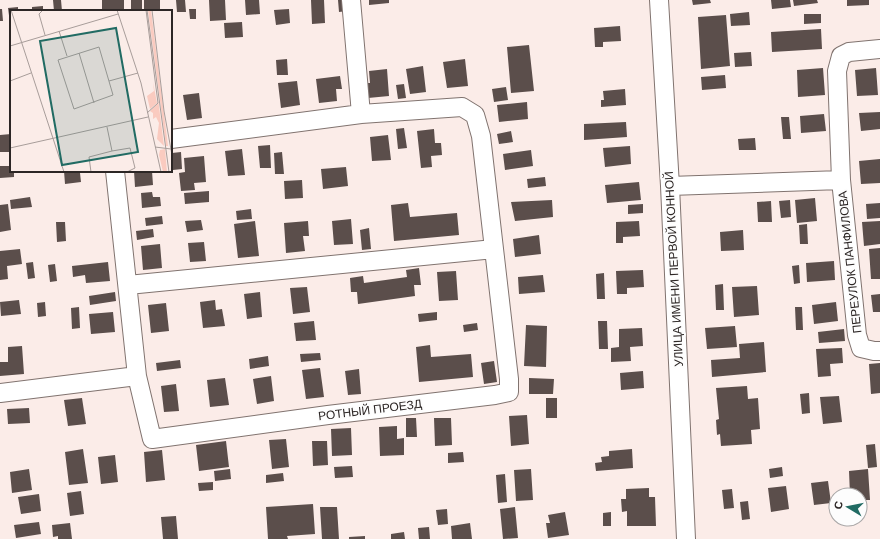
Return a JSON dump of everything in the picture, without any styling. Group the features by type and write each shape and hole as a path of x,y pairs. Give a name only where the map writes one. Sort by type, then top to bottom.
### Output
{"street":[{"path":"351,0 361,114"},
{"name":"УЛИЦА ИМЕНИ ПЕРВОЙ КОННОЙ","path":"660,0 686,539"},
{"name":"ПЕРЕУЛОК ПАНФИЛОВА","path":"880,49 849,52 841,56 837,71 841,180 857,335 861,348 880,351"},
{"name":"РОТНЫЙ ПРОЕЗД","path":"115,172 137,376 152,438 509,392 509,379 481,136 475,115 462,107 361,114 172,139"},
{"name":"ПЕРЕУЛОК ПАНФИЛОВА","path":"670,186 841,180"},
{"path":"128,285 494,248"},
{"path":"0,393 137,376"}],"building":[{"path":"53,0 61,0 62,10 54,10"},
{"path":"102,0 124,0 124,10 102,10"},
{"path":"131,0 142,0 142,10 131,10"},
{"path":"144,0 160,0 160,10 144,10"},
{"path":"176,0 185,0 186,12 177,12"},
{"path":"209,0 225,0 226,20 210,21"},
{"path":"245,0 259,0 260,14 246,15"},
{"path":"311,0 324,0 325,23 312,24"},
{"path":"338,0 347,0 347,11 339,12"},
{"path":"369,0 389,0 389,3 369,5"},
{"path":"692,0 710,0 711,3 693,5"},
{"path":"771,0 790,0 791,7 772,9"},
{"path":"793,0 817,0 818,3 794,6"},
{"path":"847,0 869,0 869,5 847,6"},
{"path":"43,6 43,10 32,10 32,7"},
{"path":"18,7 18,10 10,10 10,23 8,8"},
{"path":"0,9 2,9 3,21 0,21"},
{"path":"189,9 196,9 196,19 190,19"},
{"path":"289,9 290,23 276,25 274,10"},
{"path":"749,12 750,25 731,26 730,14"},
{"path":"804,14 821,14 821,23 804,24"},
{"path":"726,15 730,66 701,69 698,17"},
{"path":"242,22 243,37 225,38 224,23"},
{"path":"620,26 621,41 603,42 603,47 595,47 594,28"},
{"path":"821,29 822,49 772,52 771,32"},
{"path":"529,45 534,91 511,93 507,47"},
{"path":"751,52 752,66 735,67 734,53"},
{"path":"287,59 288,75 277,75 276,60"},
{"path":"465,59 468,86 447,88 443,62"},
{"path":"423,66 426,92 410,94 406,69"},
{"path":"823,68 825,95 798,97 797,70"},
{"path":"876,68 878,95 857,96 855,70"},
{"path":"387,69 389,96 368,98 367,83 370,83 369,71"},
{"path":"725,75 726,88 702,90 701,77"},
{"path":"340,76 342,89 336,89 337,101 319,103 316,79"},
{"path":"297,81 300,105 281,108 278,83"},
{"path":"404,84 406,98 398,99 396,85"},
{"path":"506,87 508,100 494,102 492,89"},
{"path":"625,89 626,105 601,107 601,100 604,100 603,91"},
{"path":"199,93 202,118 187,120 183,95"},
{"path":"527,102 528,119 499,122 497,105"},
{"path":"880,112 880,129 861,131 859,113"},
{"path":"824,114 826,131 801,133 800,116"},
{"path":"781,117 789,117 791,139 783,139"},
{"path":"626,122 627,137 584,140 584,124"},
{"path":"404,128 407,148 398,149 396,129"},
{"path":"434,129 435,143 441,143 442,155 431,156 432,167 421,168 417,131"},
{"path":"511,131 513,142 499,144 497,134"},
{"path":"10,134 10,152 0,152 0,135"},
{"path":"388,135 391,160 372,161 370,137"},
{"path":"755,138 756,150 739,150 738,139"},
{"path":"270,145 271,168 260,168 258,146"},
{"path":"630,146 631,164 605,167 603,148"},
{"path":"242,149 245,175 228,176 225,151"},
{"path":"531,150 533,166 505,170 503,154"},
{"path":"181,152 182,169 173,170 172,153"},
{"path":"282,152 284,174 275,174 274,153"},
{"path":"204,156 206,182 194,183 195,190 181,191 179,173 185,172 184,158"},
{"path":"880,159 880,183 861,184 859,161"},
{"path":"0,166 10,166 10,172 14,172 14,177 0,178"},
{"path":"346,167 348,186 323,189 321,169"},
{"path":"64,172 88,172 80,173 81,182 65,184"},
{"path":"134,172 152,172 153,185 135,187"},
{"path":"545,177 546,186 528,188 527,179"},
{"path":"302,180 303,198 285,199 284,181"},
{"path":"639,182 641,200 607,203 605,185"},
{"path":"209,191 209,202 185,204 184,193"},
{"path":"152,192 153,197 160,197 161,206 142,208 141,193"},
{"path":"30,197 32,207 11,209 10,200"},
{"path":"815,198 817,221 797,223 795,200"},
{"path":"552,200 553,217 515,221 511,202"},
{"path":"790,200 791,217 781,218 779,201"},
{"path":"771,201 772,222 758,222 757,202"},
{"path":"408,203 410,217 457,213 459,235 394,241 391,205"},
{"path":"880,203 880,218 867,219 866,204"},
{"path":"8,204 11,230 0,232 0,205"},
{"path":"643,204 643,213 628,214 628,205"},
{"path":"251,209 252,219 237,220 236,211"},
{"path":"162,216 163,224 146,226 145,218"},
{"path":"351,219 353,244 334,245 332,221"},
{"path":"201,220 203,230 187,232 185,221"},
{"path":"255,221 259,256 238,258 234,224"},
{"path":"308,221 309,236 303,236 305,251 286,253 284,223"},
{"path":"639,221 640,236 623,237 623,243 616,243 616,222"},
{"path":"880,221 880,244 864,246 862,222"},
{"path":"56,222 65,222 66,241 57,242"},
{"path":"807,224 808,244 800,244 799,225"},
{"path":"369,228 371,249 362,250 360,230"},
{"path":"153,229 154,237 137,240 136,231"},
{"path":"743,230 744,250 721,251 720,232"},
{"path":"539,235 541,254 515,257 513,239"},
{"path":"204,242 206,261 190,262 188,243"},
{"path":"160,244 162,268 143,270 141,246"},
{"path":"880,248 880,279 871,279 869,249"},
{"path":"20,249 22,264 7,266 8,279 0,280 0,251"},
{"path":"834,261 835,280 807,282 806,263"},
{"path":"33,262 35,278 28,279 26,263"},
{"path":"108,262 110,281 86,283 85,275 73,277 72,266"},
{"path":"55,264 57,281 50,282 48,265"},
{"path":"799,265 800,283 794,284 792,266"},
{"path":"419,268 421,285 414,285 415,296 358,304 357,292 351,292 350,278 363,276 364,283 407,277 406,270"},
{"path":"643,270 644,287 627,288 627,294 617,294 616,271"},
{"path":"456,271 458,300 439,301 437,272"},
{"path":"604,273 605,299 597,299 596,274"},
{"path":"543,275 545,292 519,294 518,277"},
{"path":"723,284 724,310 716,310 715,285"},
{"path":"757,286 759,315 734,317 732,287"},
{"path":"307,287 310,312 293,314 290,288"},
{"path":"115,292 116,301 90,305 89,296"},
{"path":"260,292 262,317 247,319 244,294"},
{"path":"880,294 880,312 873,312 871,295"},
{"path":"19,300 21,314 1,316 0,302"},
{"path":"215,300 216,310 222,309 225,326 203,328 200,302"},
{"path":"45,302 46,316 38,317 37,303"},
{"path":"836,302 838,321 814,324 812,305"},
{"path":"166,303 169,331 151,333 148,305"},
{"path":"79,307 80,328 72,329 71,308"},
{"path":"795,307 802,307 803,330 796,330"},
{"path":"113,312 115,332 91,334 89,314"},
{"path":"437,312 437,320 419,322 418,314"},
{"path":"314,321 316,340 296,341 294,323"},
{"path":"598,321 607,321 608,349 599,349"},
{"path":"477,323 478,330 464,332 463,325"},
{"path":"526,325 547,326 546,367 524,366"},
{"path":"735,326 737,347 707,349 705,328"},
{"path":"642,328 643,346 630,347 631,361 611,362 611,348 619,347 619,329"},
{"path":"844,329 845,341 819,343 818,332"},
{"path":"764,342 766,372 712,377 711,360 740,358 739,344"},
{"path":"430,345 431,357 471,354 473,377 419,382 416,347"},
{"path":"22,346 24,374 0,376 0,362 8,362 8,347"},
{"path":"842,348 843,363 830,364 831,376 818,377 816,349"},
{"path":"320,353 321,360 301,362 300,354"},
{"path":"268,356 269,366 250,369 249,359"},
{"path":"180,360 181,368 157,371 156,363"},
{"path":"494,361 497,382 484,384 481,363"},
{"path":"880,363 880,393 871,394 869,364"},
{"path":"320,368 324,397 306,399 302,370"},
{"path":"359,369 361,394 348,395 345,371"},
{"path":"643,371 644,388 621,390 620,373"},
{"path":"271,376 274,401 257,404 253,379"},
{"path":"225,378 229,405 210,407 207,380"},
{"path":"529,378 554,379 553,394 529,394"},
{"path":"176,384 179,411 164,412 161,386"},
{"path":"747,386 748,399 758,398 760,429 751,430 752,444 721,446 720,434 717,435 716,420 719,419 716,388"},
{"path":"809,393 810,413 802,414 800,394"},
{"path":"839,396 842,422 823,424 820,397"},
{"path":"82,398 86,424 68,426 64,400"},
{"path":"546,398 557,398 557,418 546,418"},
{"path":"29,408 30,423 8,424 7,409"},
{"path":"527,415 529,444 511,446 509,416"},
{"path":"406,418 416,418 417,437 406,437"},
{"path":"434,418 451,418 452,445 435,446"},
{"path":"397,426 397,439 404,438 404,455 380,456 379,427"},
{"path":"351,428 352,455 332,456 331,429"},
{"path":"286,439 289,467 272,469 269,440"},
{"path":"226,441 229,467 199,471 196,445"},
{"path":"312,441 327,441 328,465 313,466"},
{"path":"875,444 877,467 868,468 866,445"},
{"path":"83,449 88,483 69,485 65,452"},
{"path":"632,449 633,468 596,471 595,463 602,462 601,457 609,456 609,451"},
{"path":"162,450 165,480 146,482 144,452"},
{"path":"463,452 464,462 448,463 448,453"},
{"path":"115,455 118,482 101,484 98,457"},
{"path":"352,466 353,477 335,478 334,467"},
{"path":"782,467 783,476 770,478 769,469"},
{"path":"29,469 32,490 12,493 10,472"},
{"path":"230,469 231,479 215,481 214,471"},
{"path":"531,469 533,500 516,501 514,470"},
{"path":"868,469 870,500 868,500 868,487 850,487 849,471"},
{"path":"283,473 284,481 266,483 266,475"},
{"path":"505,474 507,502 498,503 496,475"},
{"path":"828,481 828,503 814,505 811,483"},
{"path":"213,482 213,490 199,491 198,483"},
{"path":"786,486 789,509 771,512 768,488"},
{"path":"649,488 649,497 655,497 656,526 627,526 627,511 622,512 621,499 626,499 626,489"},
{"path":"732,489 734,508 724,509 722,490"},
{"path":"81,491 84,514 70,516 67,493"},
{"path":"39,494 41,511 21,514 18,497"},
{"path":"748,501 750,519 742,520 740,502"},
{"path":"313,504 315,534 287,536 288,539 268,539 266,507"},
{"path":"320,507 337,507 339,539 322,539"},
{"path":"515,507 518,538 503,539 500,509"},
{"path":"447,509 448,524 438,525 436,510"},
{"path":"565,512 569,535 548,538 546,523 550,523 548,515"},
{"path":"611,512 611,526 603,526 603,513"},
{"path":"176,516 178,539 163,539 161,517"},
{"path":"39,522 41,534 16,538 14,525"},
{"path":"70,523 72,539 58,539 58,536 53,537 52,525"},
{"path":"470,523 472,539 452,539 451,526"},
{"path":"429,527 430,539 419,539 418,528"},
{"path":"404,532 405,539 391,539 391,534"},
{"path":"365,536 365,539 349,539 349,537"}]}
